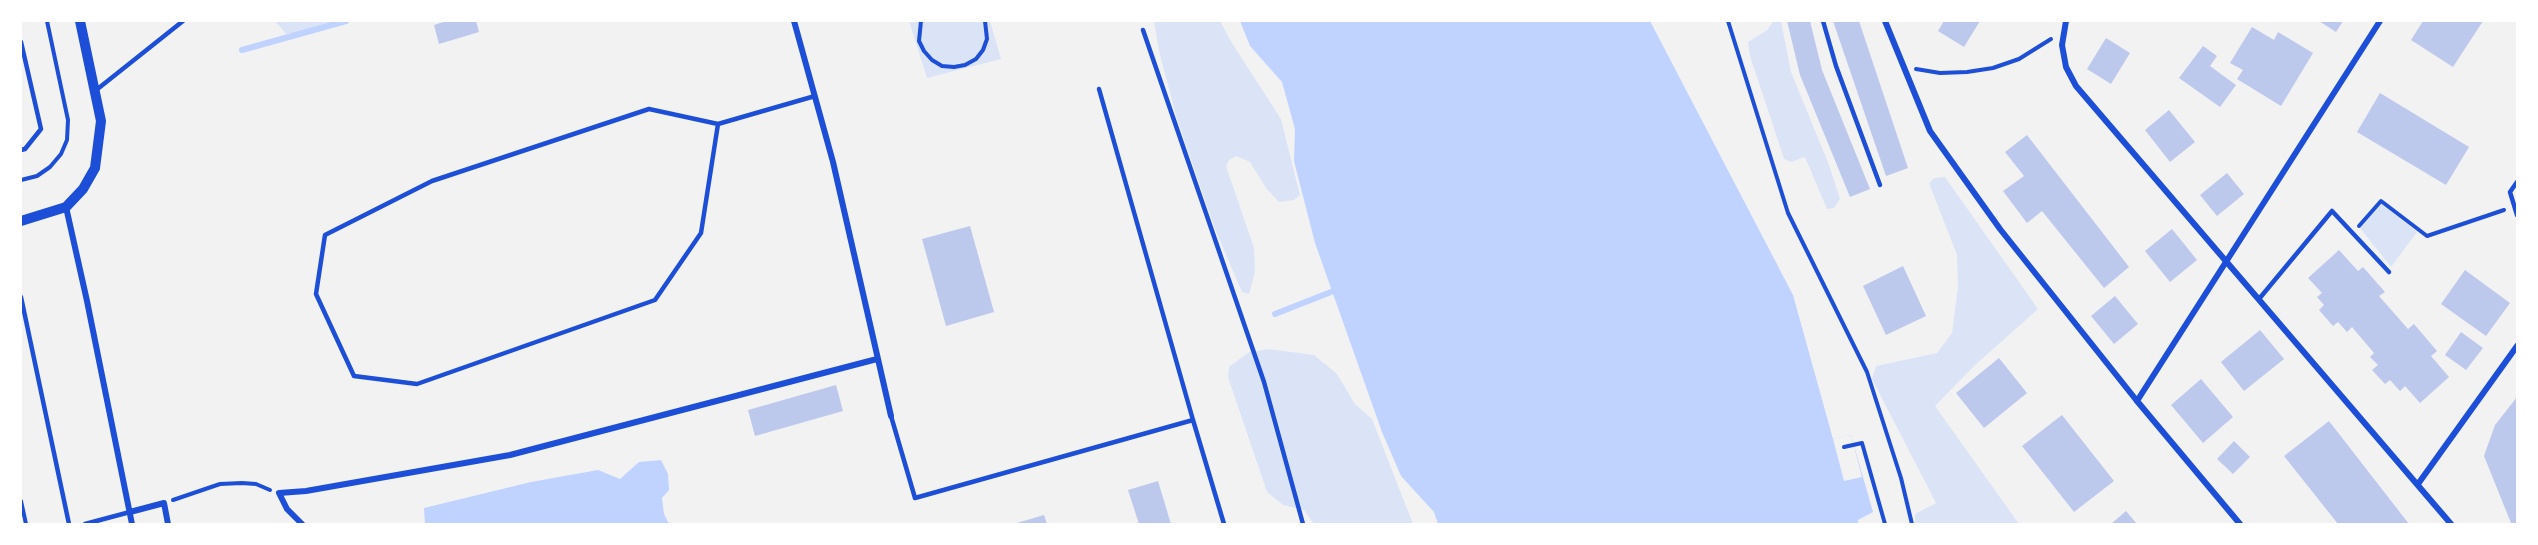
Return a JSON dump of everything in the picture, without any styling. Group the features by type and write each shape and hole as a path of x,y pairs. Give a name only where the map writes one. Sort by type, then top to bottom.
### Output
{"street":[{"path":"21,221 66,207 83,189 95,168 100,120 80,21"},
{"path":"794,21 833,162 891,416"},
{"path":"1885,21 1930,131 1937,141 2000,229 2137,401 2240,524"},
{"path":"2066,21 2062,45 2066,66 2076,86 2451,524"},
{"path":"2137,401 2380,21"},
{"path":"66,207 132,524"},
{"path":"2418,484 2517,346"},
{"path":"302,524 287,509 279,493 306,491 510,455 877,358"},
{"path":"129,512 164,503 168,524"}],"lane":[{"path":"95,91 183,21"},
{"path":"1823,21 1836,66 1880,185"},
{"path":"1143,30 1264,382 1303,524"},
{"path":"21,42 41,129 25,149 21,150"},
{"path":"1098,89 1224,524"},
{"path":"718,124 700,233 655,300 417,384 354,376 316,294 325,235 432,181 649,109 718,124 815,96"},
{"path":"2517,182 2510,192 2517,215"},
{"path":"2259,299 2332,211 2389,272"},
{"path":"21,297 69,524"},
{"path":"891,416 915,498 1193,420"},
{"path":"85,524 129,512"}],"path":[{"path":"21,180 37,176 50,167 61,154 67,140 68,120 48,21"},
{"path":"921,21 919,41 924,51 942,66 954,68 976,59 983,50 987,39 985,21"},
{"path":"1728,21 1788,213 1867,372 1901,478 1912,524"},
{"path":"1903,67 1940,73 1994,68 2026,55 2063,30"},
{"path":"2353,233 2381,201 2427,236 2514,207"},
{"path":"1844,447 1862,442 1885,524"},
{"path":"164,503 220,484 231,483 256,484 279,493"},
{"path":"21,501 26,524"}],"shaded area":[{"path":"275,21 356,21 286,34"},
{"path":"909,21 990,21 1001,59 927,78"},
{"path":"1154,21 1220,21 1281,119 1300,195 1294,200 1279,202 1266,188 1250,162 1236,156 1229,160 1226,166 1254,248 1255,272 1249,294 1242,292 1215,229 1177,119 1159,51"},
{"path":"1774,21 1781,21 1791,72 1829,165 1840,199 1834,208 1827,209 1805,157 1791,162 1784,159 1750,56 1748,42 1767,30"},
{"path":"1945,177 2038,309 1974,366 1935,406 2019,524 1915,524 1915,514 1936,503 1872,379 1876,366 1937,353 1952,333 1958,287 1957,255 1929,183 1934,178"},
{"path":"2381,204 2417,232 2391,267 2360,228"},
{"path":"1269,349 1314,355 1337,374 1355,404 1372,419 1413,524 1314,524 1304,510 1283,505 1267,492 1228,377 1229,367 1249,352"}],"water":[{"path":"1240,21 1650,21 1793,295 1833,439 1851,435 1873,512 1858,520 1858,524 1438,524 1434,512 1401,476 1382,432 1315,243 1294,161 1295,129 1282,82 1250,46"},
{"path":"661,460 668,474 669,490 662,498 664,514 669,524 425,524 424,508 531,482 598,470 620,479 639,462"}],"pier":[{"path":"1851,435 1862,477 1844,481 1833,439"}],"building":[{"path":"447,21 476,21 479,32 439,44 434,25"},
{"path":"1787,21 1810,21 1822,70 1870,189 1850,197 1800,75"},
{"path":"1833,21 1859,21 1908,168 1886,176"},
{"path":"1944,21 1980,21 1964,47 1938,31"},
{"path":"2319,21 2343,21 2336,32"},
{"path":"2423,21 2483,21 2453,67 2411,40"},
{"path":"2252,27 2274,40 2278,32 2313,53 2281,106 2237,79 2243,70 2230,63"},
{"path":"2106,38 2130,53 2111,84 2087,69"},
{"path":"2203,46 2217,56 2210,66 2236,85 2220,107 2179,78"},
{"path":"2380,93 2469,147 2446,185 2357,132"},
{"path":"2169,110 2195,142 2170,162 2145,130"},
{"path":"2027,135 2129,267 2104,288 2042,211 2027,223 2003,191 2024,176 2005,152"},
{"path":"2227,173 2244,194 2217,216 2200,195"},
{"path":"970,226 994,312 946,326 922,239"},
{"path":"2172,229 2197,260 2170,282 2145,251"},
{"path":"2339,250 2358,271 2363,267 2385,292 2379,296 2408,329 2414,324 2437,351 2431,356 2449,377 2420,403 2405,386 2400,391 2390,380 2385,384 2372,370 2378,365 2370,357 2374,353 2352,327 2347,332 2338,322 2333,326 2319,310 2324,305 2317,297 2322,293 2308,278"},
{"path":"1903,266 1926,316 1886,335 1863,286"},
{"path":"2465,270 2510,303 2486,336 2441,304"},
{"path":"2115,296 2138,324 2114,344 2091,316"},
{"path":"2260,330 2284,359 2244,391 2221,362"},
{"path":"2461,332 2483,348 2466,370 2445,355"},
{"path":"1999,358 2027,393 1984,428 1956,393"},
{"path":"2201,379 2233,417 2203,443 2171,405"},
{"path":"836,385 843,411 755,436 748,410"},
{"path":"2517,397 2517,524 2514,524 2511,523 2484,456 2495,425"},
{"path":"2062,415 2114,481 2074,512 2022,446"},
{"path":"2329,421 2409,524 2338,524 2284,456"},
{"path":"2234,441 2250,457 2233,474 2217,459"},
{"path":"1158,481 1171,524 1139,524 1128,490"},
{"path":"2126,511 2137,524 2111,524"},
{"path":"1044,515 1047,524 1017,524 1017,523"}],"waterway":[{"path":"242,50 346,21"},
{"path":"1275,314 1331,292"}]}
